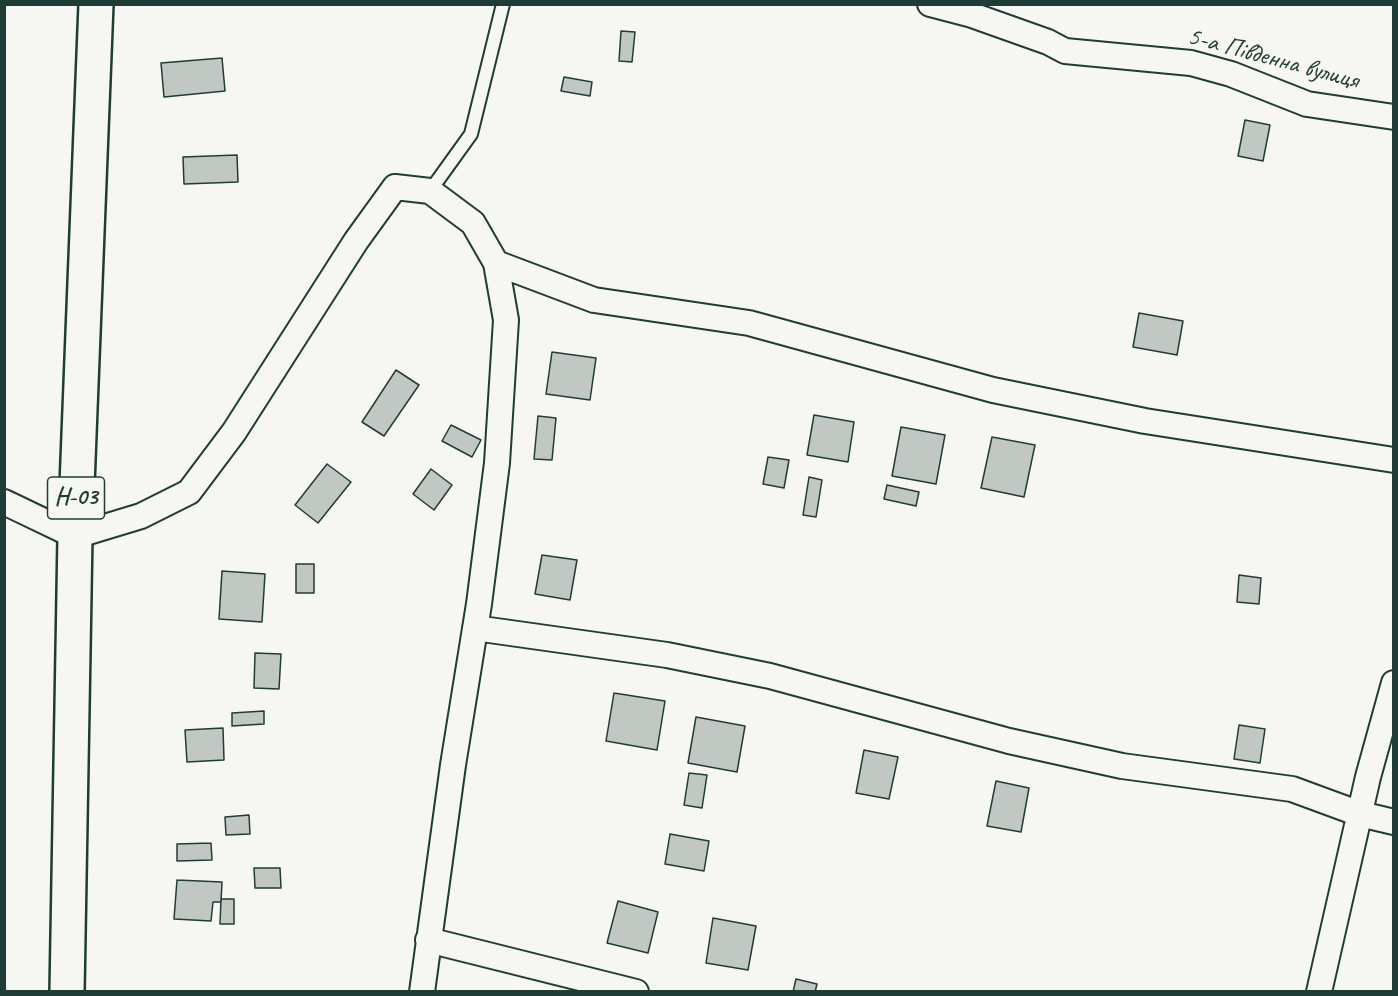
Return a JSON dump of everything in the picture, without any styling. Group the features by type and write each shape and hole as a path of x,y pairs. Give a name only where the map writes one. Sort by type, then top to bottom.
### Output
{"main road":[{"name":"Н-03","path":"67,992 75,536 96,4"}],"street":[{"name":"5-а Південна вулиця","path":"930,4 972,15 1048,42 1065,51 1191,63 1231,74 1307,104 1394,117"},
{"path":"4,502 75,536 141,516 189,492 234,432 356,241 395,188 430,191 472,223 496,263 506,320 497,463 422,992"},
{"path":"496,263 594,300 749,323 993,390 1145,421 1394,460"},
{"path":"475,628 667,656 770,676 1009,741 1122,766 1292,789 1360,814 1394,822"},
{"path":"1319,992 1360,814 1394,683"},
{"path":"428,940 636,992"}],"lane":[{"path":"430,191 471,134 503,4"}],"building":[{"path":"621,31 635,32 632,62 619,61"},
{"path":"222,58 225,91 164,97 161,63"},
{"path":"564,77 592,82 590,96 561,91"},
{"path":"1245,120 1270,125 1263,161 1238,156"},
{"path":"237,155 238,182 184,184 183,157"},
{"path":"1139,313 1183,321 1177,355 1133,347"},
{"path":"552,352 596,358 590,400 546,394"},
{"path":"396,370 419,385 384,436 362,422"},
{"path":"814,415 854,422 848,462 807,455"},
{"path":"538,416 556,418 552,460 534,459"},
{"path":"451,425 481,440 472,457 442,441"},
{"path":"901,427 945,435 936,484 892,476"},
{"path":"992,437 1035,445 1024,497 981,488"},
{"path":"768,457 789,460 784,488 763,484"},
{"path":"327,464 351,482 318,523 295,505"},
{"path":"431,469 452,485 434,510 413,494"},
{"path":"809,477 822,480 816,517 803,515"},
{"path":"887,485 919,492 916,506 884,499"},
{"path":"542,555 577,560 570,600 535,594"},
{"path":"296,564 314,564 314,593 296,593"},
{"path":"222,571 265,574 262,622 219,619"},
{"path":"1239,575 1261,578 1259,604 1237,602"},
{"path":"255,653 281,654 279,689 254,688"},
{"path":"614,693 665,701 657,750 606,741"},
{"path":"264,711 264,724 232,726 232,713"},
{"path":"696,717 745,726 737,772 688,763"},
{"path":"1239,725 1265,729 1260,763 1234,759"},
{"path":"223,728 224,760 187,762 185,730"},
{"path":"864,750 898,757 889,799 856,793"},
{"path":"689,773 707,775 702,808 684,805"},
{"path":"996,781 1029,788 1021,832 987,826"},
{"path":"249,815 250,834 226,835 225,817"},
{"path":"670,834 709,841 704,871 665,864"},
{"path":"211,843 212,860 177,861 177,844"},
{"path":"254,868 280,868 281,888 255,888"},
{"path":"177,880 222,882 221,902 213,902 211,921 174,919"},
{"path":"221,899 234,899 234,924 220,924"},
{"path":"618,901 658,912 648,953 607,943"},
{"path":"713,918 756,926 748,970 706,963"},
{"path":"796,979 817,984 815,992 793,992"}]}
